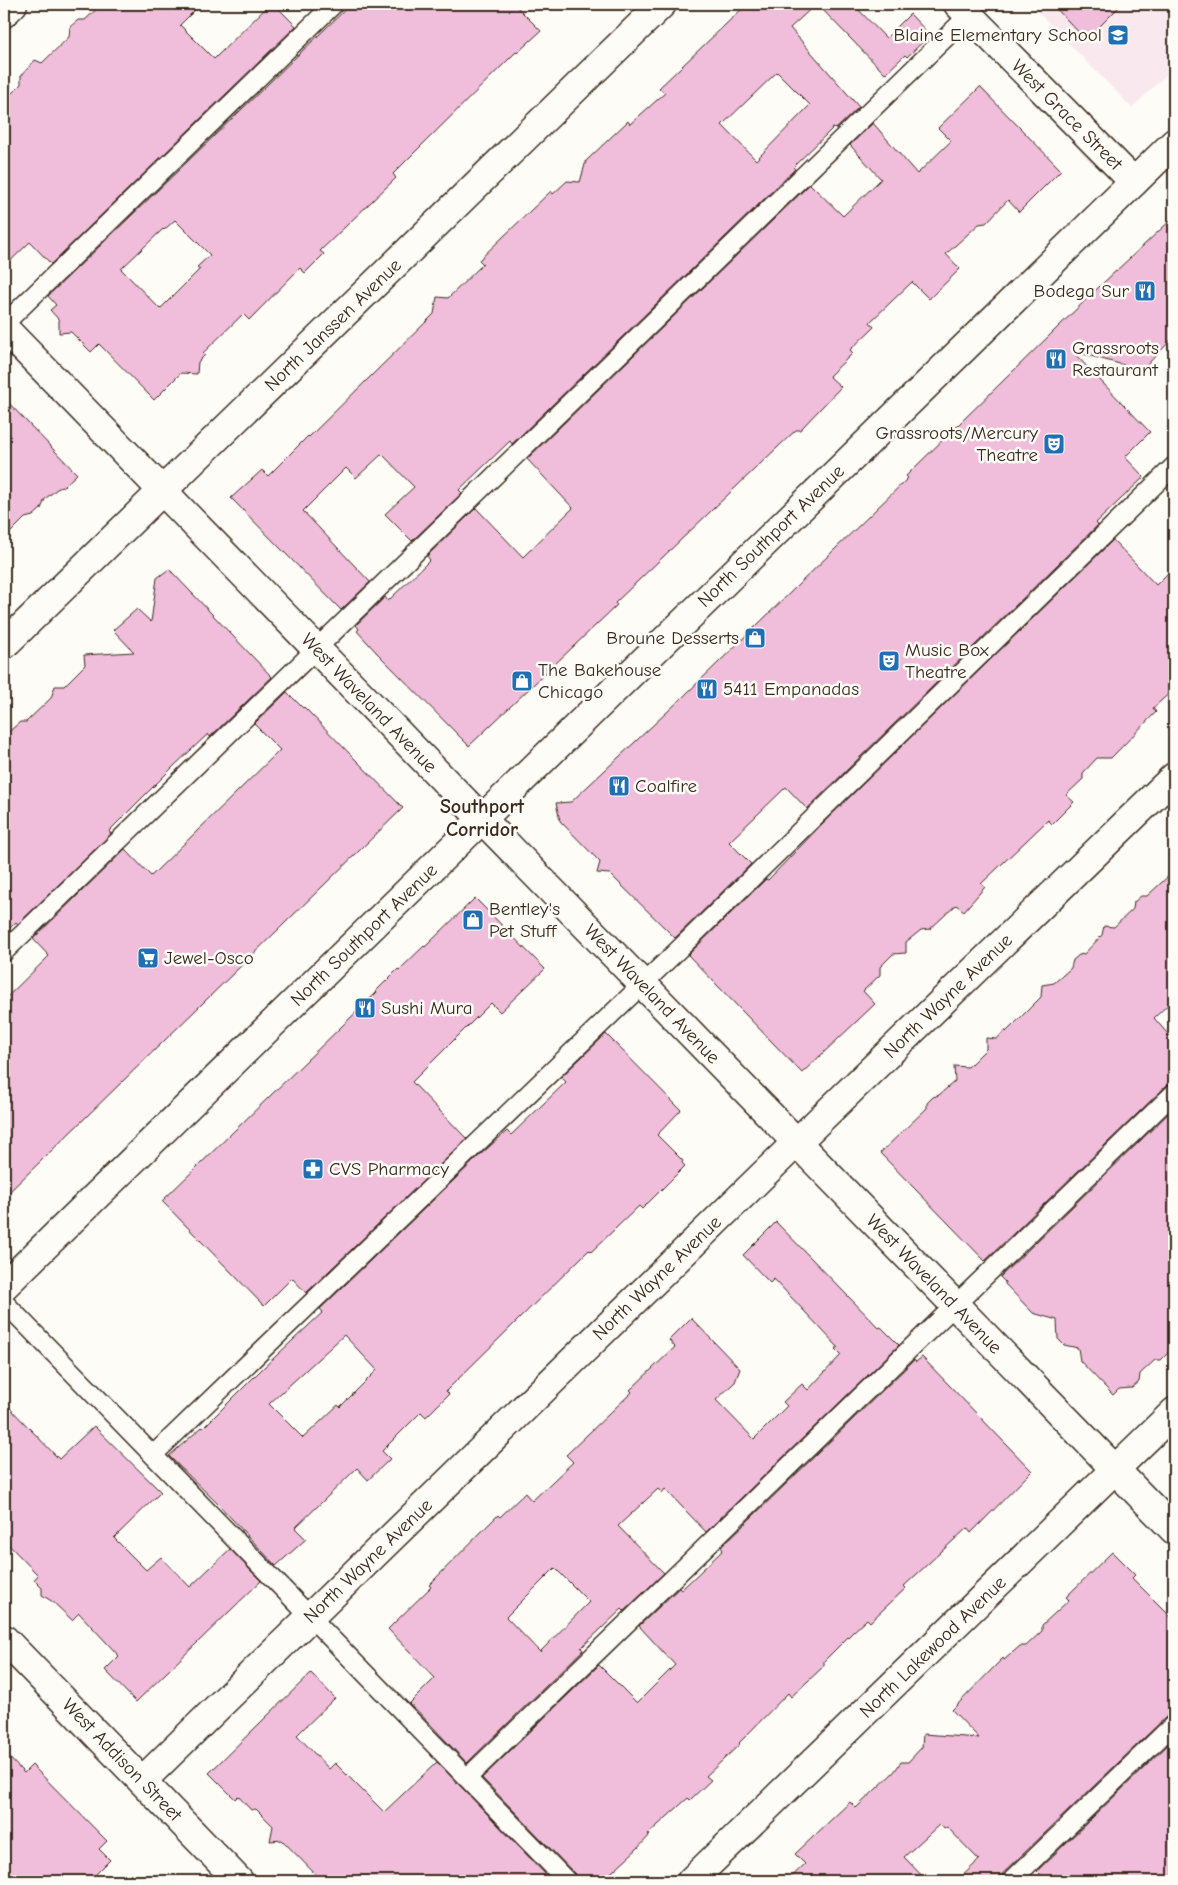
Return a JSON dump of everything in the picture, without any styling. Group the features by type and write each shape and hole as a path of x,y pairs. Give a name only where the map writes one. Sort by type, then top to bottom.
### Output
{"street":[{"path":"4,13 13,4"},
{"name":"North Janssen Avenue","path":"4,645 662,4"},
{"name":"West Grace Street","path":"964,9 1134,182"},
{"name":"North Southport Avenue","path":"4,1286 1174,143"},
{"name":"West Waveland Avenue","path":"4,328 1174,1530"},
{"name":"North Wayne Avenue","path":"142,1781 1174,777"},
{"name":"North Lakewood Avenue","path":"691,1881 1174,1412"},
{"name":"West Addison Street","path":"4,1639 239,1881"}],"lane":[{"path":"4,324 334,4"},
{"path":"4,952 316,649 964,9"},
{"path":"153,1455 642,984 1174,466"},
{"path":"467,1778 1174,1093"},
{"path":"4,1302 567,1881"},
{"path":"1011,1881 1174,1724"}],"shaded area":[{"name":"Blaine Elementary School","path":"1030,4 1174,4 1174,67 1132,108"}],"building":[{"path":"102,4 201,4 180,25 214,59 270,4 274,4 296,26 51,264 30,242 4,267 4,101 21,84 21,76 35,60 42,63 69,37 70,27 78,20 85,20"},
{"path":"351,4 514,4 541,31 516,52 393,174 396,178 320,251 324,254 305,273 300,268 249,320 243,314 203,353 205,355 198,362 197,374 181,373 154,400 99,344 91,352 71,332 59,333 59,320 50,310 56,305 48,296","holes":["175,220 210,255 197,267 200,269 160,309 121,269"]},
{"path":"747,4 816,4 790,28 859,107 836,129 833,128 793,167 795,169 512,444 510,441 459,490 462,493 412,541 385,514 414,487 382,454 356,478 346,468 303,511 370,582 341,610 231,498 262,470 268,476 309,437 434,314 437,297 448,298 483,264 479,260 551,191 553,194 567,181 580,182 586,161 628,121 630,124 665,93 659,88","holes":["777,72 810,105 756,160 722,125"]},
{"path":"817,4 853,4 886,38 910,14 930,35 907,57 905,55 885,74"},
{"path":"1052,4 1122,4 1086,40"},
{"path":"980,87 1061,170 1019,212 1008,200 986,223 979,224 946,254 960,269 929,299 912,282 870,322 874,327 850,350 853,353 829,376 841,387 800,430 796,430 759,465 615,603 617,605 469,746 377,653 357,631 359,629 356,625 385,597 388,601 430,560 427,556 476,508 523,557 573,508 527,459 810,184 843,216 881,179 850,145 873,123 917,174 951,141 938,128"},
{"path":"1174,217 1174,337 1142,370 1072,351 1150,432 1125,457 1144,477 1096,523 1098,525 807,809 786,787 729,842 751,864 675,938 610,874 597,873 600,862 560,821 556,803 571,802 683,697 908,478 906,476 1102,284"},
{"path":"4,398 77,474 45,499 41,509 33,516 25,518 4,539"},
{"path":"1113,540 1156,585 1174,567 1174,689 1153,708 1156,712 1111,758 1097,758 1083,773 1083,779 1066,795 1074,802 1052,824 1048,820 981,884 985,887 964,911 956,905 930,929 921,930 906,942 906,953 893,954 880,967 880,975 863,991 875,1004 802,1073 688,955 766,879 768,880 822,824"},
{"path":"169,569 272,677 210,737 208,734 174,766 109,831 111,834 18,924 16,922 4,934 4,736 20,722 26,722 51,698 55,686 64,686 85,665 84,655 134,652 113,630 137,609 151,622 157,578"},
{"name":"Jewel-Osco","path":"287,692 403,808 4,1197 4,1000 49,956 33,939 125,849 151,876 280,750 254,724"},
{"path":"1174,871 1174,999 1154,1018 1174,1041 1174,1083 1167,1085 985,1261 880,1153 927,1108 927,1103 933,1097 939,1095 955,1081 954,1066 968,1067 986,1049 986,1038 997,1039 1005,1030 1006,1032 1041,997 1042,985 1054,983 1071,968 1073,960 1079,955 1084,954 1102,935 1104,926 1114,927 1133,909 1134,902 1141,896 1147,896"},
{"name":"CVS Pharmacy","path":"475,898 545,969 500,1012 491,1003 412,1082 467,1139 306,1293 292,1278 264,1306 162,1201 377,992 398,969 425,947"},
{"path":"606,1034 681,1110 657,1135 683,1161 682,1163 685,1166 642,1209 639,1206 591,1252 589,1250 446,1391 449,1394 426,1417 421,1412 382,1451 390,1459 368,1480 357,1468 295,1528 306,1539 276,1566 218,1504 169,1456 203,1428 323,1312 320,1309 481,1154 507,1131 511,1135 566,1082 561,1077","holes":["344,1335 377,1370 340,1407 338,1405 303,1438 269,1404"]},
{"path":"1174,1108 1174,1328 1168,1353 1161,1360 1155,1360 1140,1374 1139,1382 1132,1388 1119,1389 1113,1395 1080,1361 1078,1348 1064,1345 1058,1339 1057,1320 1033,1313 1000,1277"},
{"path":"776,1222 879,1328 881,1327 899,1345 706,1532 665,1489 662,1493 658,1489 618,1526 664,1573 581,1648 583,1650 467,1763 410,1703 435,1678 388,1629 431,1587 429,1585 498,1515 500,1517 525,1493 532,1501 573,1462 566,1455 632,1392 630,1390 675,1347 669,1340 691,1318 740,1369 735,1382 716,1400 754,1439 787,1406 783,1402 802,1384 808,1390 841,1355 835,1349 838,1347 774,1279 770,1283 743,1255","holes":["555,1568 589,1602 540,1652 506,1617"]},
{"path":"922,1357 1032,1471 971,1533 967,1528 904,1586 906,1588 870,1622 867,1619 853,1632 824,1661 824,1666 791,1697 788,1693 740,1744 706,1776 711,1780 690,1800 688,1798 648,1834 650,1835 637,1849 602,1881 577,1881 575,1874 482,1778 599,1665 637,1703 675,1665 639,1626 723,1550 721,1547 914,1360 916,1362"},
{"path":"4,1402 59,1459 94,1426 161,1492 114,1538 146,1570 161,1557 190,1587 230,1549 261,1581 136,1702 105,1670 119,1656 79,1613 72,1620 53,1602 42,1595 42,1588 34,1580 38,1575 4,1540"},
{"path":"1112,1552 1135,1575 1132,1578 1174,1620 1174,1714 1167,1716 995,1881 957,1881 979,1860 947,1827 944,1829 940,1824 904,1857 927,1881 787,1881 805,1864 795,1854 850,1802 856,1808 894,1772 901,1762 908,1762 922,1747 923,1734 979,1738 952,1710 1003,1658 1004,1660 1020,1646 1026,1646 1042,1631 1042,1625 1069,1600 1066,1597"},
{"path":"311,1673 335,1698 297,1735 329,1769 335,1763 384,1812 437,1762 552,1881 322,1881 282,1840 270,1841 273,1826 256,1809 251,1810 238,1796 235,1799 209,1773"},
{"path":"1174,1739 1174,1881 1047,1881 1037,1871"},
{"path":"4,1752 24,1773 32,1765 107,1841 99,1849 110,1860 89,1881 4,1881"}],"place":[{"name":"Blaine Elementary School","path":"1118,35"},
{"name":"Bodega Sur","path":"1145,291"},
{"name":"Grassroots Restaurant","path":"1056,359"},
{"name":"Grassroots/Mercury Theatre","path":"1054,444"},
{"name":"Broune Desserts","path":"755,638"},
{"name":"Music Box Theatre","path":"889,661"},
{"name":"The Bakehouse Chicago","path":"522,681"},
{"name":"5411 Empanadas","path":"707,689"},
{"name":"Coalfire","path":"619,786"},
{"name":"Bentley's Pet Stuff","path":"473,920"},
{"name":"Jewel-Osco","path":"148,958"},
{"name":"Sushi Mura","path":"365,1008"},
{"name":"CVS Pharmacy","path":"313,1169"}],"district":[{"name":"Southport Corridor","path":"482,818"}]}
